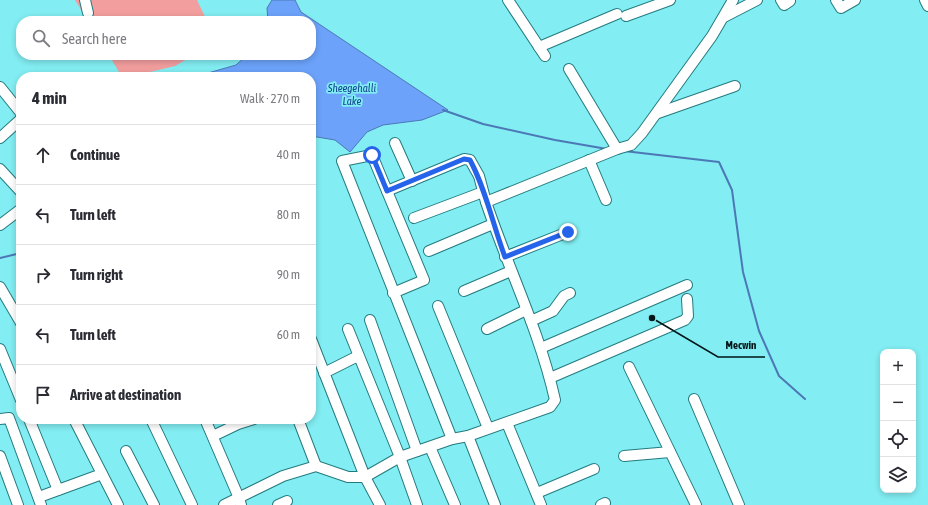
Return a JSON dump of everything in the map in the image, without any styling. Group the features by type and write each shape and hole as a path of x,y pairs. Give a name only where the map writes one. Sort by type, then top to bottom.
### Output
{"street":[{"path":"85,0 88,13"},
{"path":"508,0 545,56"},
{"path":"539,47 621,15 670,0"},
{"path":"414,218 484,197 631,145 658,113 724,17 733,0"},
{"path":"724,17 757,0"},
{"path":"836,0 841,8 855,0"},
{"path":"925,0 928,6"},
{"path":"569,69 617,149"},
{"path":"658,113 735,86"},
{"path":"0,87 16,107"},
{"path":"0,138 16,124"},
{"path":"395,143 412,181"},
{"path":"393,293 424,280 372,155 342,161 393,293 452,439"},
{"path":"224,505 240,501 283,476 316,466 348,477 365,477 400,457 452,439 468,436 550,407 555,400 541,348 493,224 479,176 470,160 464,159 387,191"},
{"path":"589,160 606,200"},
{"path":"0,169 16,187"},
{"path":"0,225 16,213"},
{"path":"429,251 493,224"},
{"path":"505,257 568,232"},
{"path":"464,291 511,272"},
{"path":"541,348 687,285"},
{"path":"0,287 16,314"},
{"path":"530,321 553,311 564,296 570,293"},
{"path":"550,378 685,320 688,316 687,299"},
{"path":"438,306 488,428"},
{"path":"487,329 526,310"},
{"path":"370,320 417,451"},
{"path":"348,329 400,457 417,505"},
{"path":"0,349 16,388"},
{"path":"316,352 365,477 380,505"},
{"path":"324,373 358,356"},
{"path":"629,367 696,505"},
{"path":"694,399 740,505"},
{"path":"0,419 9,418 39,502 58,490 102,474"},
{"path":"507,422 541,505"},
{"path":"31,424 58,490"},
{"path":"77,424 118,505"},
{"path":"153,424 192,505"},
{"path":"207,424 240,501"},
{"path":"213,436 233,424"},
{"path":"300,424 316,466"},
{"path":"468,436 495,505"},
{"path":"430,447 455,505"},
{"path":"126,451 154,505"},
{"path":"624,456 670,452"},
{"path":"0,456 18,505"},
{"path":"537,493 594,469"}],"shaded area":[{"path":"75,0 197,0 205,16 85,16"},
{"path":"112,60 185,60 175,66 150,72 119,72"}],"water":[{"name":"Sheegehalli Lake","path":"272,0 295,0 301,12 307,16 268,16 267,8"},
{"name":"Sheegehalli Lake","path":"316,22 448,110 422,120 383,125 367,132 350,152 335,140 316,137 316,72 212,72 236,65 242,60 316,60"}],"waterway":[{"path":"443,110 483,124 555,140 607,149"},
{"path":"624,151 719,162 732,190 743,272 759,331 779,376 805,399"},
{"path":"0,258 16,254"}],"place":[{"name":"Mecwin","path":"652,318"}],"route":[{"path":"372,155 387,191 464,159 470,160 479,176 496,234 505,257 568,232"}]}
